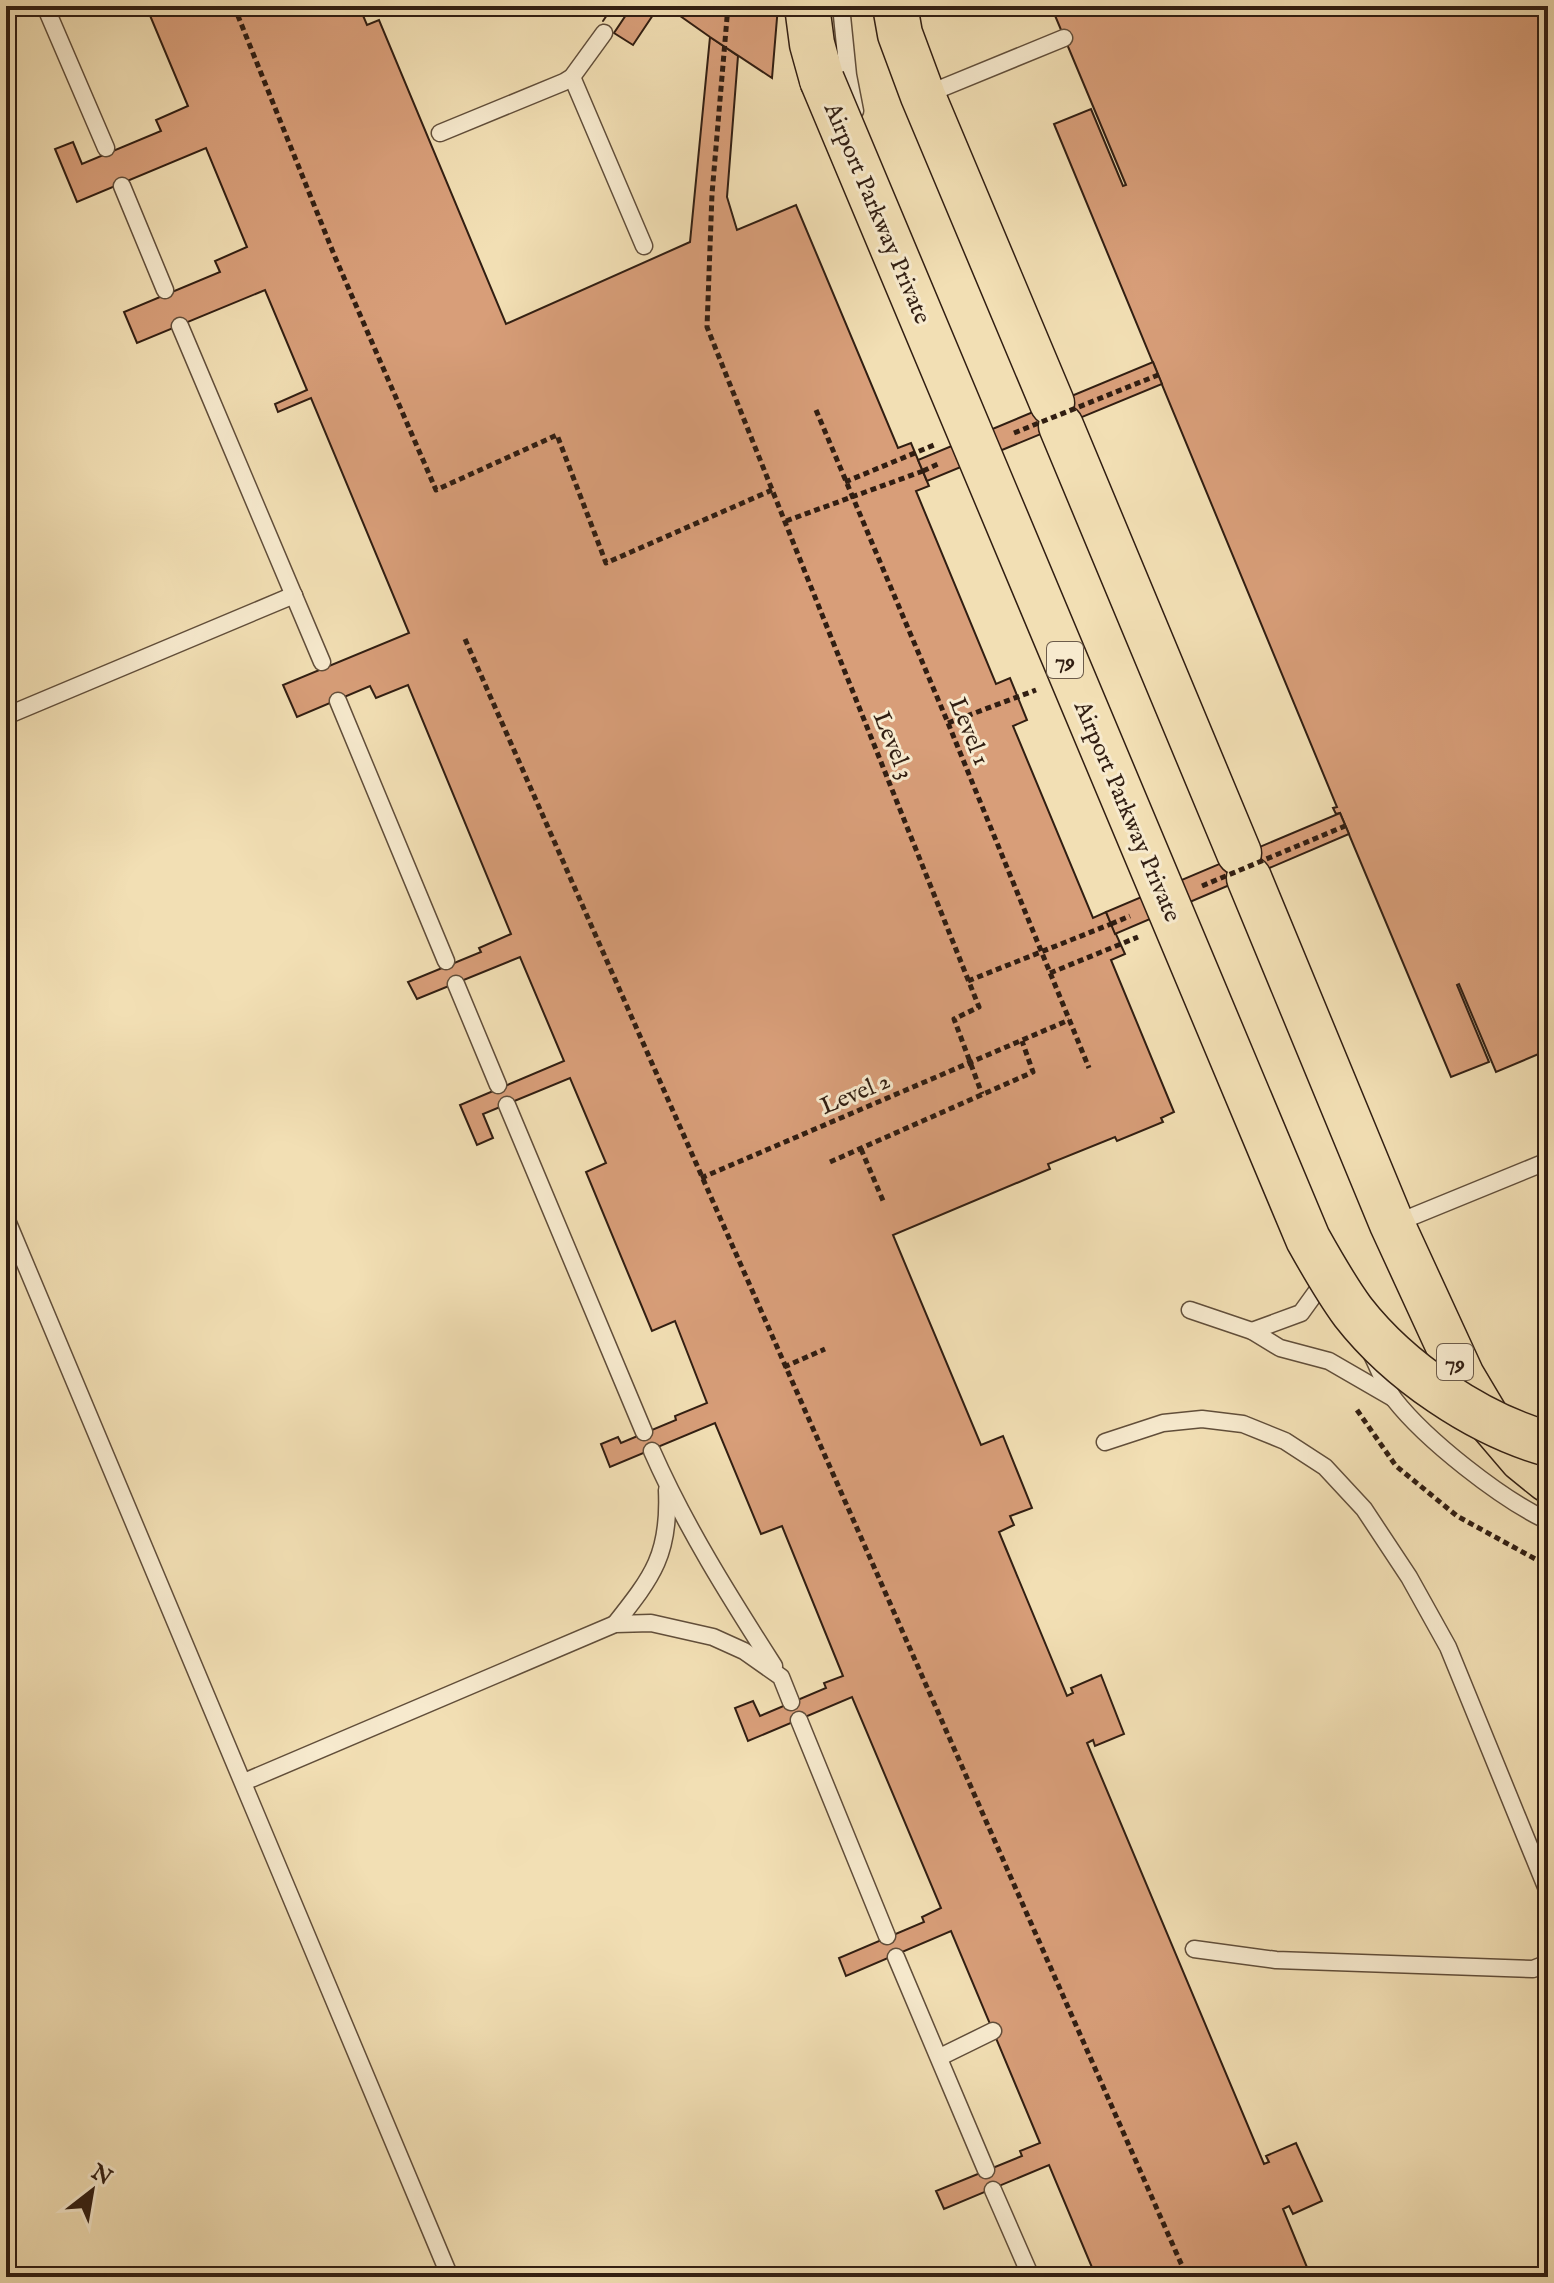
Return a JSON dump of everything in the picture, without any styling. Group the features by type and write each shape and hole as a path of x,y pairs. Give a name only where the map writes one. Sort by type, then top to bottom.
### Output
{"highway":[{"name":"Airport Parkway Private","path":"807,6 812,44 828,95 1308,1239 1355,1314 1428,1383 1473,1414 1526,1438 1548,1444"},
{"name":"79","path":"895,6 900,34 923,96 1392,1224 1462,1376 1487,1418 1522,1459 1548,1480"}],"lane":[{"path":"45,6 106,148"},
{"path":"841,6 848,75 863,144 1333,1269 1393,1398"},
{"path":"440,133 572,77 604,33"},
{"path":"923,96 1064,38"},
{"path":"572,77 644,246"},
{"path":"122,186 165,290"},
{"path":"180,326 322,662"},
{"path":"6,716 294,595"},
{"path":"338,701 446,961"},
{"path":"456,984 498,1085"},
{"path":"507,1105 644,1432"},
{"path":"1392,1224 1548,1161"},
{"path":"6,1218 450,2277"},
{"path":"1252,1331 1301,1313 1333,1269"},
{"path":"1190,1310 1252,1331 1280,1348 1329,1361 1393,1398 1475,1475 1548,1521"},
{"path":"1105,1442 1163,1423 1202,1419 1243,1424 1285,1441 1325,1467 1364,1509 1409,1577 1448,1647 1548,1892"},
{"path":"652,1451 729,1596 781,1677 791,1702"},
{"path":"615,1624 648,1583 660,1556 668,1509 667,1484"},
{"path":"244,1782 615,1624 651,1623 713,1637 744,1651 781,1677"},
{"path":"799,1720 887,1936"},
{"path":"1194,1949 1291,1961 1533,1969 1548,1963"},
{"path":"896,1957 986,2170"},
{"path":"940,2057 993,2031"},
{"path":"993,2190 1031,2277"}],"path":[{"path":"234,6 335,257 436,490 557,435 606,563 772,490"},
{"name":"Level 3","path":"728,6 710,235 707,327 979,1007 954,1019 982,1094"},
{"path":"1011,435 1158,375"},
{"name":"Level 1","path":"816,410 1089,1068"},
{"path":"786,521 952,459"},
{"path":"465,639 1187,2277"},
{"path":"1199,887 1345,826"},
{"path":"968,981 1140,912"},
{"name":"Level 2","path":"701,1178 1069,1020"},
{"path":"830,1162 1033,1072 1022,1041"},
{"path":"861,1149 884,1203"},
{"path":"784,1367 825,1349"},
{"path":"1353,1404 1396,1466 1457,1516 1548,1566"}],"building":[{"path":"146,6 359,6 367,25 379,20 506,324 690,242 710,37 738,56 727,197 737,230 796,205 898,448 911,443 929,486 916,491 996,684 1010,678 1027,720 1013,726 1093,918 1106,912 1125,954 1111,960 1174,1112 1161,1118 1163,1122 1048,1164 1050,1169 893,1235 981,1445 1003,1436 1032,1508 1010,1516 1014,1525 999,1532 1067,1696 1073,1693 1071,1688 1101,1675 1124,1734 1095,1746 1093,1740 1087,1743 1264,2164 1269,2162 1266,2156 1296,2143 1322,2201 1293,2214 1289,2206 1283,2209 1311,2277 1096,2277 1049,2165 944,2209 936,2191 1022,2156 1020,2151 1040,2143 951,1931 846,1976 839,1958 924,1922 922,1917 941,1908 852,1697 748,1741 735,1708 753,1701 760,1716 826,1688 824,1683 843,1676 782,1526 761,1534 715,1423 610,1467 601,1444 618,1437 621,1443 707,1403 675,1321 652,1331 586,1172 606,1163 570,1078 483,1114 493,1138 477,1145 460,1105 564,1061 520,957 417,999 408,982 481,952 479,948 511,934 408,685 376,698 370,686 297,717 283,685 409,633 311,398 278,412 275,404 307,390 265,290 137,343 124,312 220,272 215,261 247,247 206,148 77,202 55,149 73,142 82,164 161,131 156,120 188,106"},
{"path":"632,6 659,6 633,45 614,33"},
{"path":"666,6 778,6 772,78 710,37"},
{"path":"1051,6 1548,6 1548,1050 1496,1072 1459,984 1489,1062 1451,1077 1340,813 1336,814 1333,808 1337,807 1054,124 1091,109 1123,186 1126,185"},
{"path":"1153,362 1162,384 927,481 918,460"},
{"path":"1340,813 1349,834 1115,934 1106,912"}],"tram line":[{"path":"603,21 613,6"}]}
